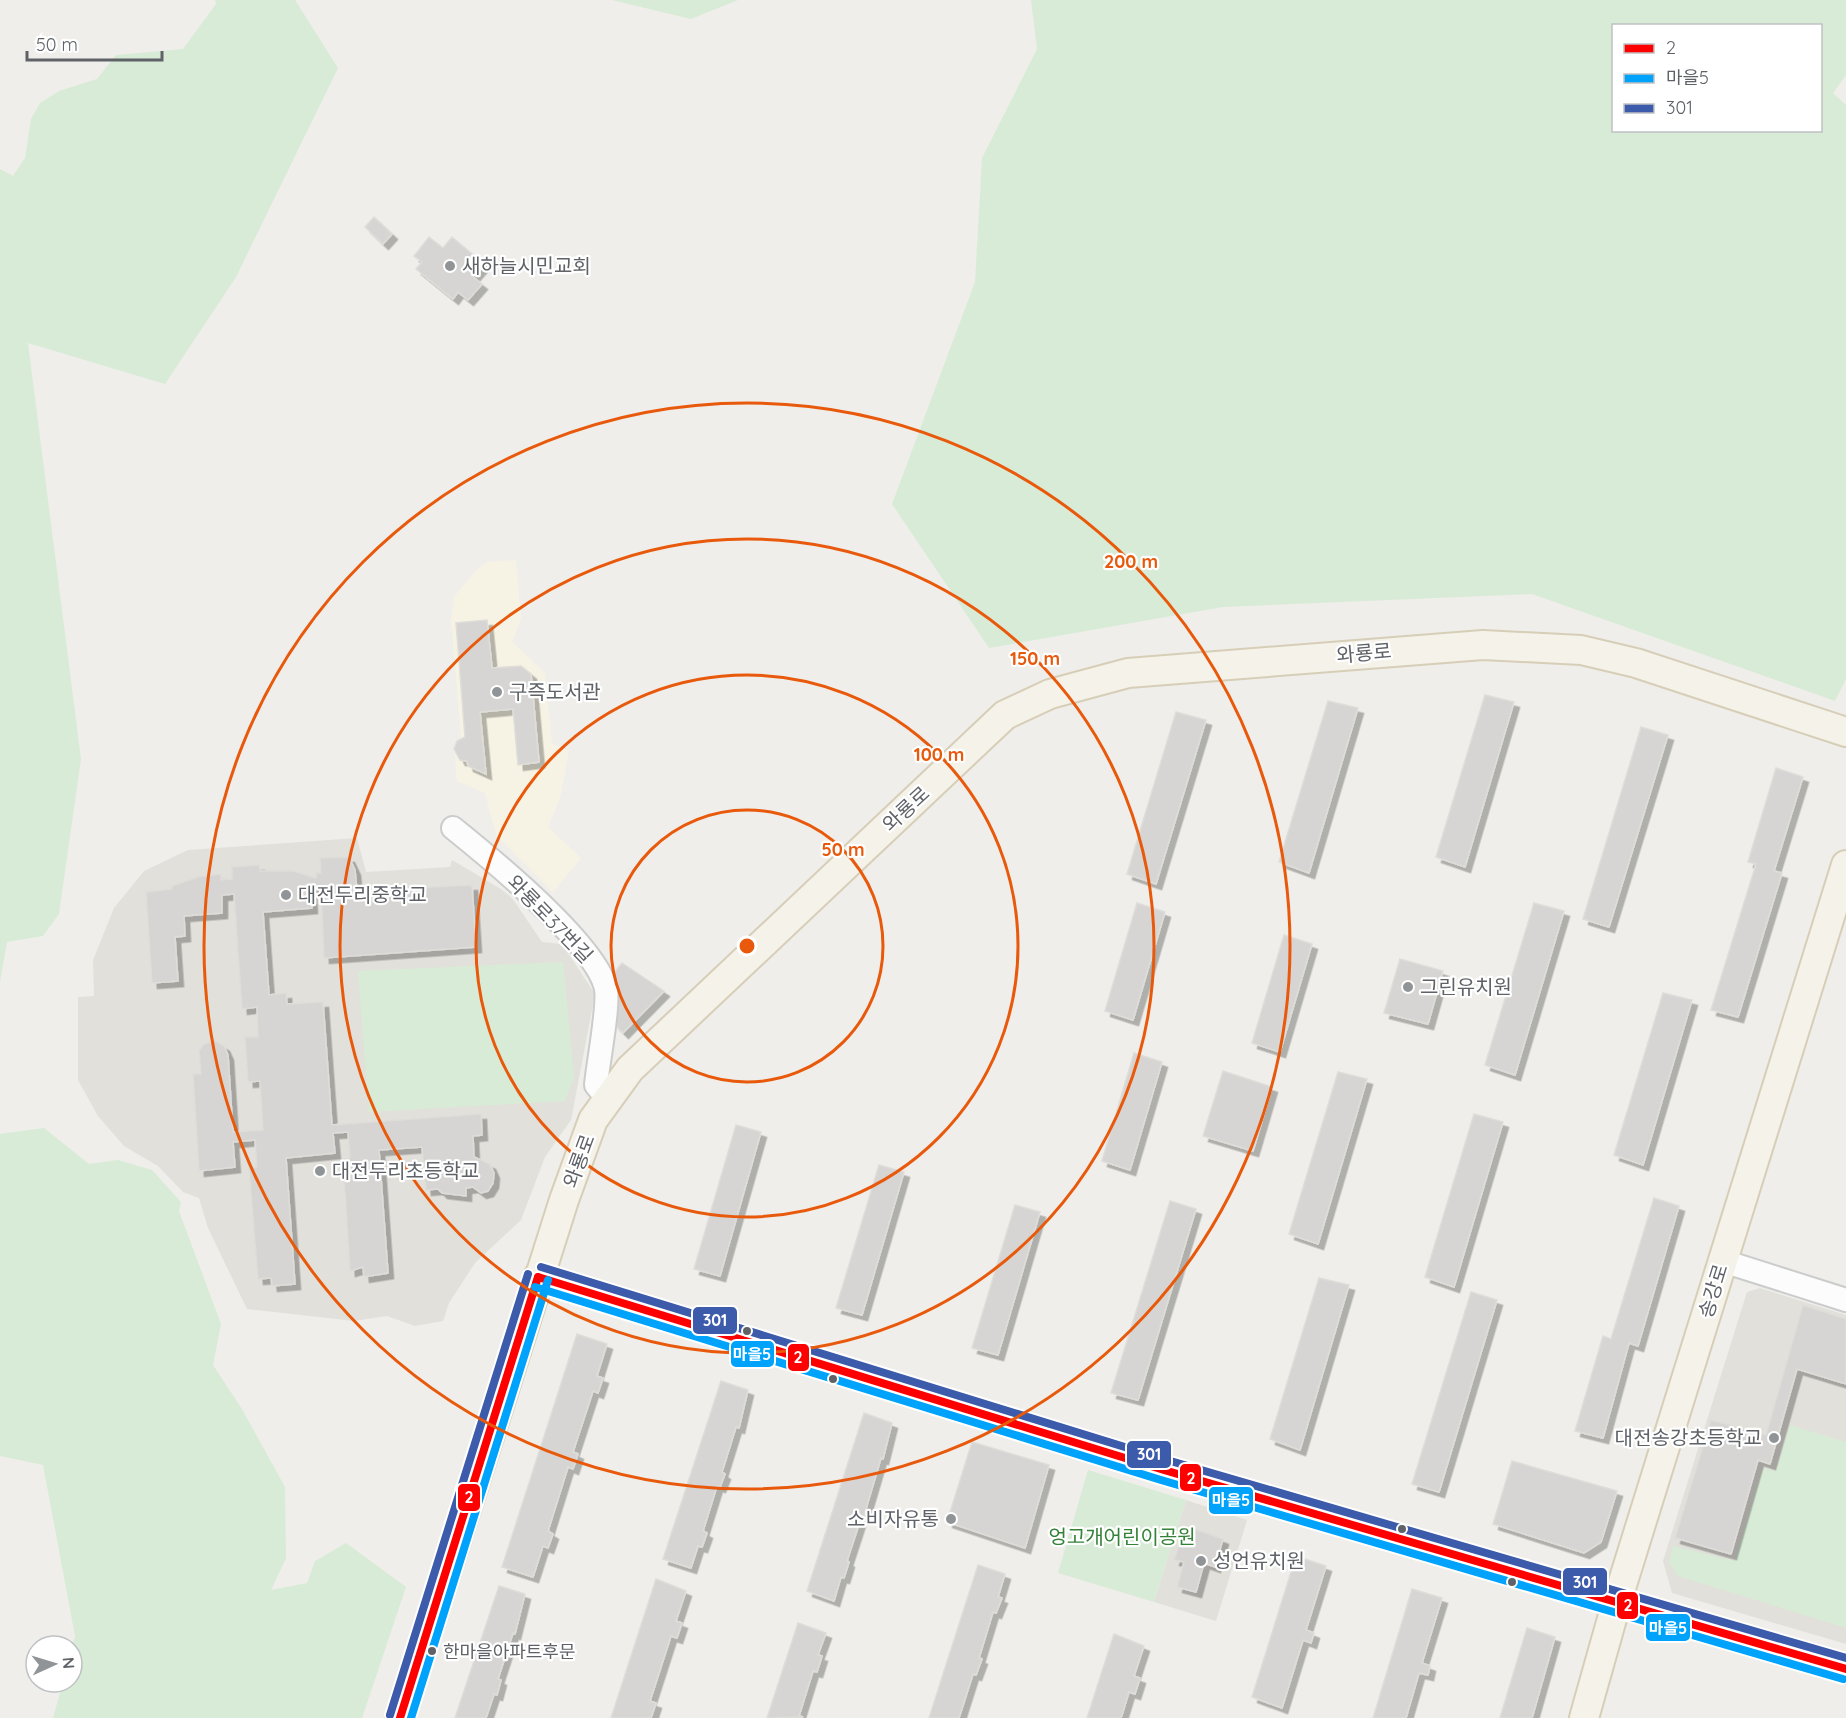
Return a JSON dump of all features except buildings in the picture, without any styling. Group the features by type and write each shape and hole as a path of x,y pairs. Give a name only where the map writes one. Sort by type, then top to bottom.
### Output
{"main road":[{"name":"와룡로","path":"400,1718 538,1277 593,1120 630,1069 1005,715 1050,694 1128,673 1483,645 1581,650 1636,663 1846,732"},
{"name":"송강로","path":"1584,1718 1617,1601 1846,865"},
{"path":"538,1277 1164,1470 1846,1669"}],"street":[{"name":"와룡로37번길","path":"453,828 492,859 560,922 596,967 606,989 596,1084 608,1099"},
{"path":"1723,1261 1846,1300"}],"shaded area":[{"path":"516,560 521,619 512,642 545,673 552,744 569,751 560,798 548,827 581,858 553,892 496,835 485,793 457,781 454,745 461,737 451,620 454,597 486,562"},
{"path":"357,838 366,872 450,867 452,860 501,889 512,898 542,942 562,944 595,994 571,1120 545,1157 521,1220 475,1263 449,1303 443,1321 415,1326 387,1316 354,1321 247,1309 208,1228 199,1198 183,1192 158,1166 124,1146 98,1116 78,1080 78,997 94,996 93,960 114,908 144,871 188,850"},
{"name":"대전송강초등학교","path":"1760,1288 1846,1315 1846,1644 1672,1593 1663,1561 1747,1292"},
{"name":"성언유치원","path":"1186,1500 1247,1520 1216,1621 1154,1602"}],"green space":[{"path":"215,0 295,0 338,68 236,277 165,384 28,343 81,759 59,914 43,936 7,942 0,982 0,169 13,176 25,158 31,119 40,103 59,91 97,79 116,55 183,49 216,4"},
{"path":"612,0 738,0 691,19"},
{"path":"1031,0 1846,0 1846,75 1833,93 1846,105 1846,679 1835,701 1532,594 1223,607 989,648 892,504 975,282 982,158 1037,49"},
{"path":"563,962 574,1077 565,1101 369,1112 358,971"},
{"path":"44,1128 89,1164 118,1160 152,1170 181,1202 179,1211 221,1324 213,1365 242,1409 285,1487 286,1558 271,1590 307,1583 315,1561 346,1543 406,1587 362,1718 53,1718 60,1694 84,1694 84,1634 75,1634 43,1465 0,1456 0,1134"},
{"path":"1790,1425 1846,1442 1846,1628 1678,1576 1669,1563 1673,1546 1735,1561 1763,1468 1776,1471"},
{"name":"엉고개어린이공원","path":"1088,1470 1186,1500 1154,1602 1058,1573"}],"transit line":[{"name":"301","path":"541,1267 1167,1460 1846,1658"},
{"name":"301","path":"390,1715 528,1274"},
{"name":"2","path":"538,1277 1164,1470 1846,1669"},
{"name":"2","path":"400,1718 538,1277"},
{"name":"마을5","path":"411,1718 548,1280"},
{"name":"마을5","path":"535,1287 1161,1480 1843,1679"}],"place":[{"name":"새하늘시민교회","path":"450,266"},
{"name":"구즉도서관","path":"497,692"},
{"name":"대전두리중학교","path":"286,895"},
{"name":"그린유치원","path":"1408,987"},
{"name":"대전두리초등학교","path":"320,1171"},
{"name":"대전송강초등학교","path":"1774,1438"},
{"name":"소비자유통","path":"951,1519"},
{"name":"성언유치원","path":"1201,1561"},
{"name":"한마을아파트후문","path":"432,1651"}]}
